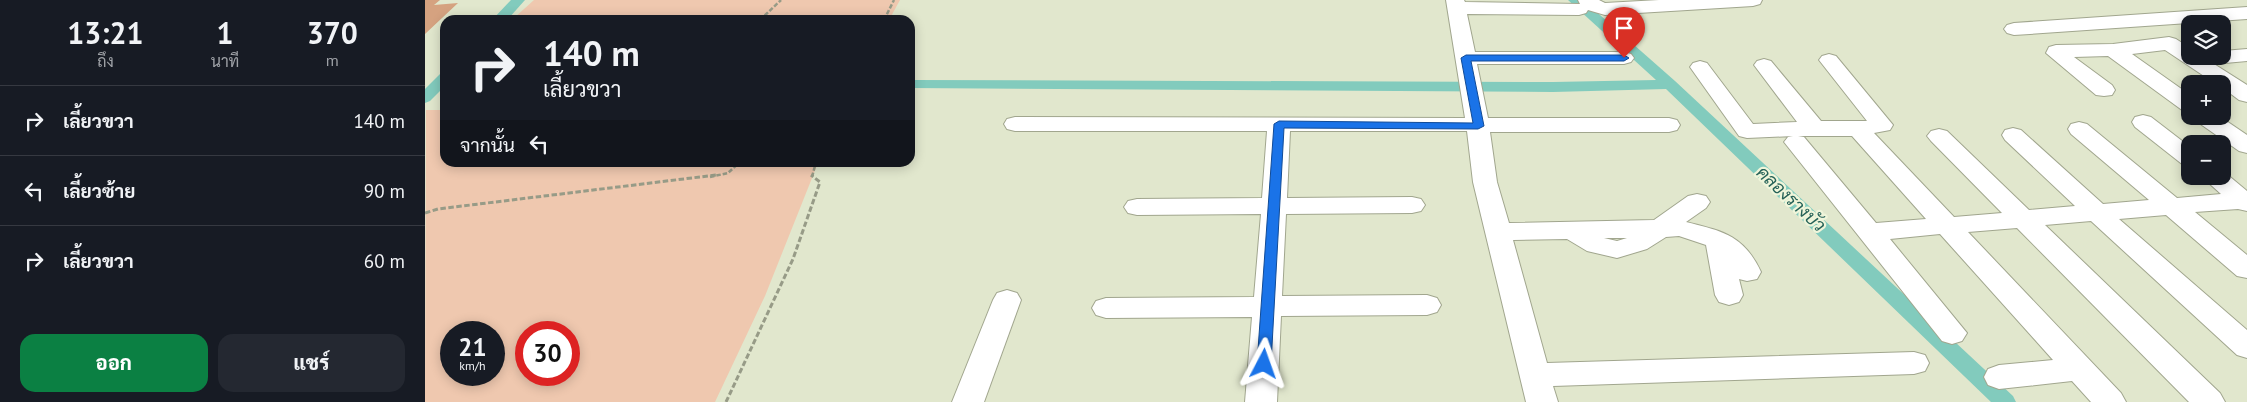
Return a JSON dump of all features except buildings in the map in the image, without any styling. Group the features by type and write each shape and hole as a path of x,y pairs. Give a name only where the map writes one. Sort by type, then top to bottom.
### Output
{"street":[{"path":"1753,0 1605,9 1583,5 1456,4 1478,126 1485,182 1538,388 1914,363"},
{"path":"2014,29 2247,13"},
{"path":"2104,90 2056,52 2113,50 2169,43 2181,51"},
{"path":"2113,50 2181,99"},
{"path":"2231,57 2247,56"},
{"path":"1466,58 1624,58"},
{"path":"1700,67 1747,131 1805,135 1883,124 1829,60"},
{"path":"1764,65 1805,135 1870,232 1952,333"},
{"path":"2202,65 2247,95"},
{"path":"2143,122 2181,152"},
{"path":"1015,124 1669,126"},
{"path":"1261,402 1279,124"},
{"path":"2217,125 2247,146"},
{"path":"1858,129 2110,402"},
{"path":"2079,129 2247,269"},
{"path":"2013,135 2247,347"},
{"path":"1939,136 2209,402"},
{"path":"2225,185 2246,201"},
{"path":"1870,232 2246,201"},
{"path":"1498,232 1570,230 1586,241 1617,250 1633,247 1697,202"},
{"path":"1137,207 1412,205"},
{"path":"1661,228 1679,228 1718,241 1730,248 1741,258 1747,272"},
{"path":"1718,241 1729,295"},
{"path":"968,402 1007,300"},
{"path":"1106,308 1427,305"},
{"path":"1999,377 2079,368"}],"path":[{"path":"765,15 781,0"},
{"path":"886,15 894,0"},
{"path":"425,213 438,209 697,179 728,173 735,167"},
{"path":"725,402 772,306 807,222 820,182 811,176 814,167"}],"shaded area":[{"path":"425,0 440,0 434,5 458,3 445,15 440,15 440,20 425,34"},
{"path":"534,0 900,0 892,15 517,15"},
{"path":"426,110 440,110 440,167 816,167 765,296 715,402 425,402"}],"waterway":[{"path":"504,15 518,0"},
{"name":"คลองรางบัว","path":"1575,0 1670,84"},
{"path":"425,98 440,82"},
{"path":"915,84 1553,87 1670,84"},
{"name":"คลองรางบัว","path":"1670,84 2005,402"}],"route":[{"path":"1264,364 1279,124 1478,126 1466,58 1624,58"}]}
